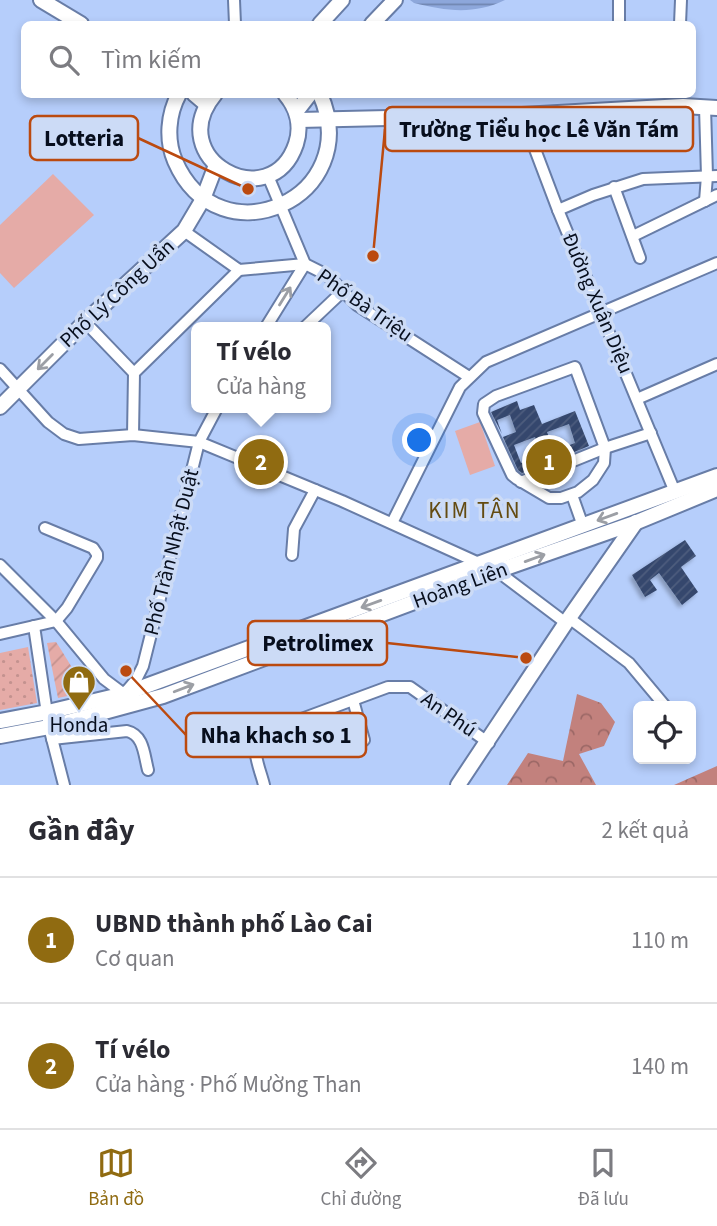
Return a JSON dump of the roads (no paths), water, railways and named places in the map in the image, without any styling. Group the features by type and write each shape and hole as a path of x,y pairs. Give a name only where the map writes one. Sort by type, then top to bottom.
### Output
{"main road":[{"path":"41,0 76,21"},
{"path":"323,21 342,0"},
{"path":"375,21 395,0"},
{"path":"178,98 170,120 169,138 180,172 203,199 226,209 250,213 282,206 297,198 310,186 320,171 328,146 329,120 321,98"},
{"path":"211,100 201,130 208,155 227,174 255,179 268,176 283,167 293,153 299,137 297,116 287,98"},
{"path":"297,116 308,98"},
{"path":"297,116 329,120 711,107"},
{"name":"Phố Lý Công Uẩn","path":"0,407 85,322 184,231 203,199 216,165"},
{"name":"Hoàng Liên","path":"125,701 481,564 586,532 636,522 717,476"},
{"name":"Hoàng Liên","path":"0,736 50,726 498,571 586,532 634,507 717,489"},
{"path":"458,785 636,522 634,507"},
{"path":"481,564 498,571"},
{"name":"Hoàng Liên","path":"0,721 50,726"}],"street":[{"path":"233,0 235,21"},
{"path":"619,0 619,21"},
{"path":"680,21 681,0"},
{"path":"705,201 712,176 711,107"},
{"name":"Đường Xuân Diệu","path":"522,115 558,210 678,498"},
{"name":"Phố Bà Triệu","path":"268,176 305,264 327,275 357,305 469,377"},
{"path":"558,210 614,187 643,179 712,176"},
{"path":"614,187 640,258"},
{"path":"633,236 717,195"},
{"path":"184,231 239,270"},
{"path":"133,435 134,373 239,270 305,264"},
{"path":"269,322 305,264"},
{"path":"392,523 460,387 486,362 717,264"},
{"path":"311,322 343,291"},
{"path":"85,322 134,373"},
{"path":"637,399 717,364"},
{"path":"575,367 605,448 604,463 593,480 572,495 549,498 512,475 483,414 484,404 575,367"},
{"path":"0,369 47,422 64,434 90,439 133,435 199,442 392,523 481,564"},
{"name":"Phố Trần Nhật Duật","path":"125,701 143,666 199,442 214,413"},
{"path":"521,482 650,433"},
{"path":"292,555 294,529 315,490"},
{"path":"572,495 586,532"},
{"path":"0,634 56,621 67,608 97,554 93,548 46,528"},
{"path":"0,565 56,621 125,701"},
{"path":"498,571 629,663 661,701"},
{"path":"34,626 50,726 64,785"},
{"name":"An Phú","path":"264,785 255,747 261,734 388,687 410,687 488,743"},
{"path":"354,700 364,740"},
{"path":"50,726 135,733 139,737 148,770"}],"water":[{"path":"410,0 505,0 471,10 449,10"}],"place":[{"name":"Lotteria","path":"248,189"},
{"name":"Trường Tiểu học Lê Văn Tám","path":"373,256"},
{"name":"Tí vélo","path":"261,462"},
{"name":"UBND thành phố Lào Cai","path":"549,462"},
{"name":"Petrolimex","path":"526,658"},
{"name":"Nha khach so 1","path":"126,671"},
{"name":"Honda","path":"79,712"}],"district":[{"name":"KIM TÂN","path":"475,510"}]}
